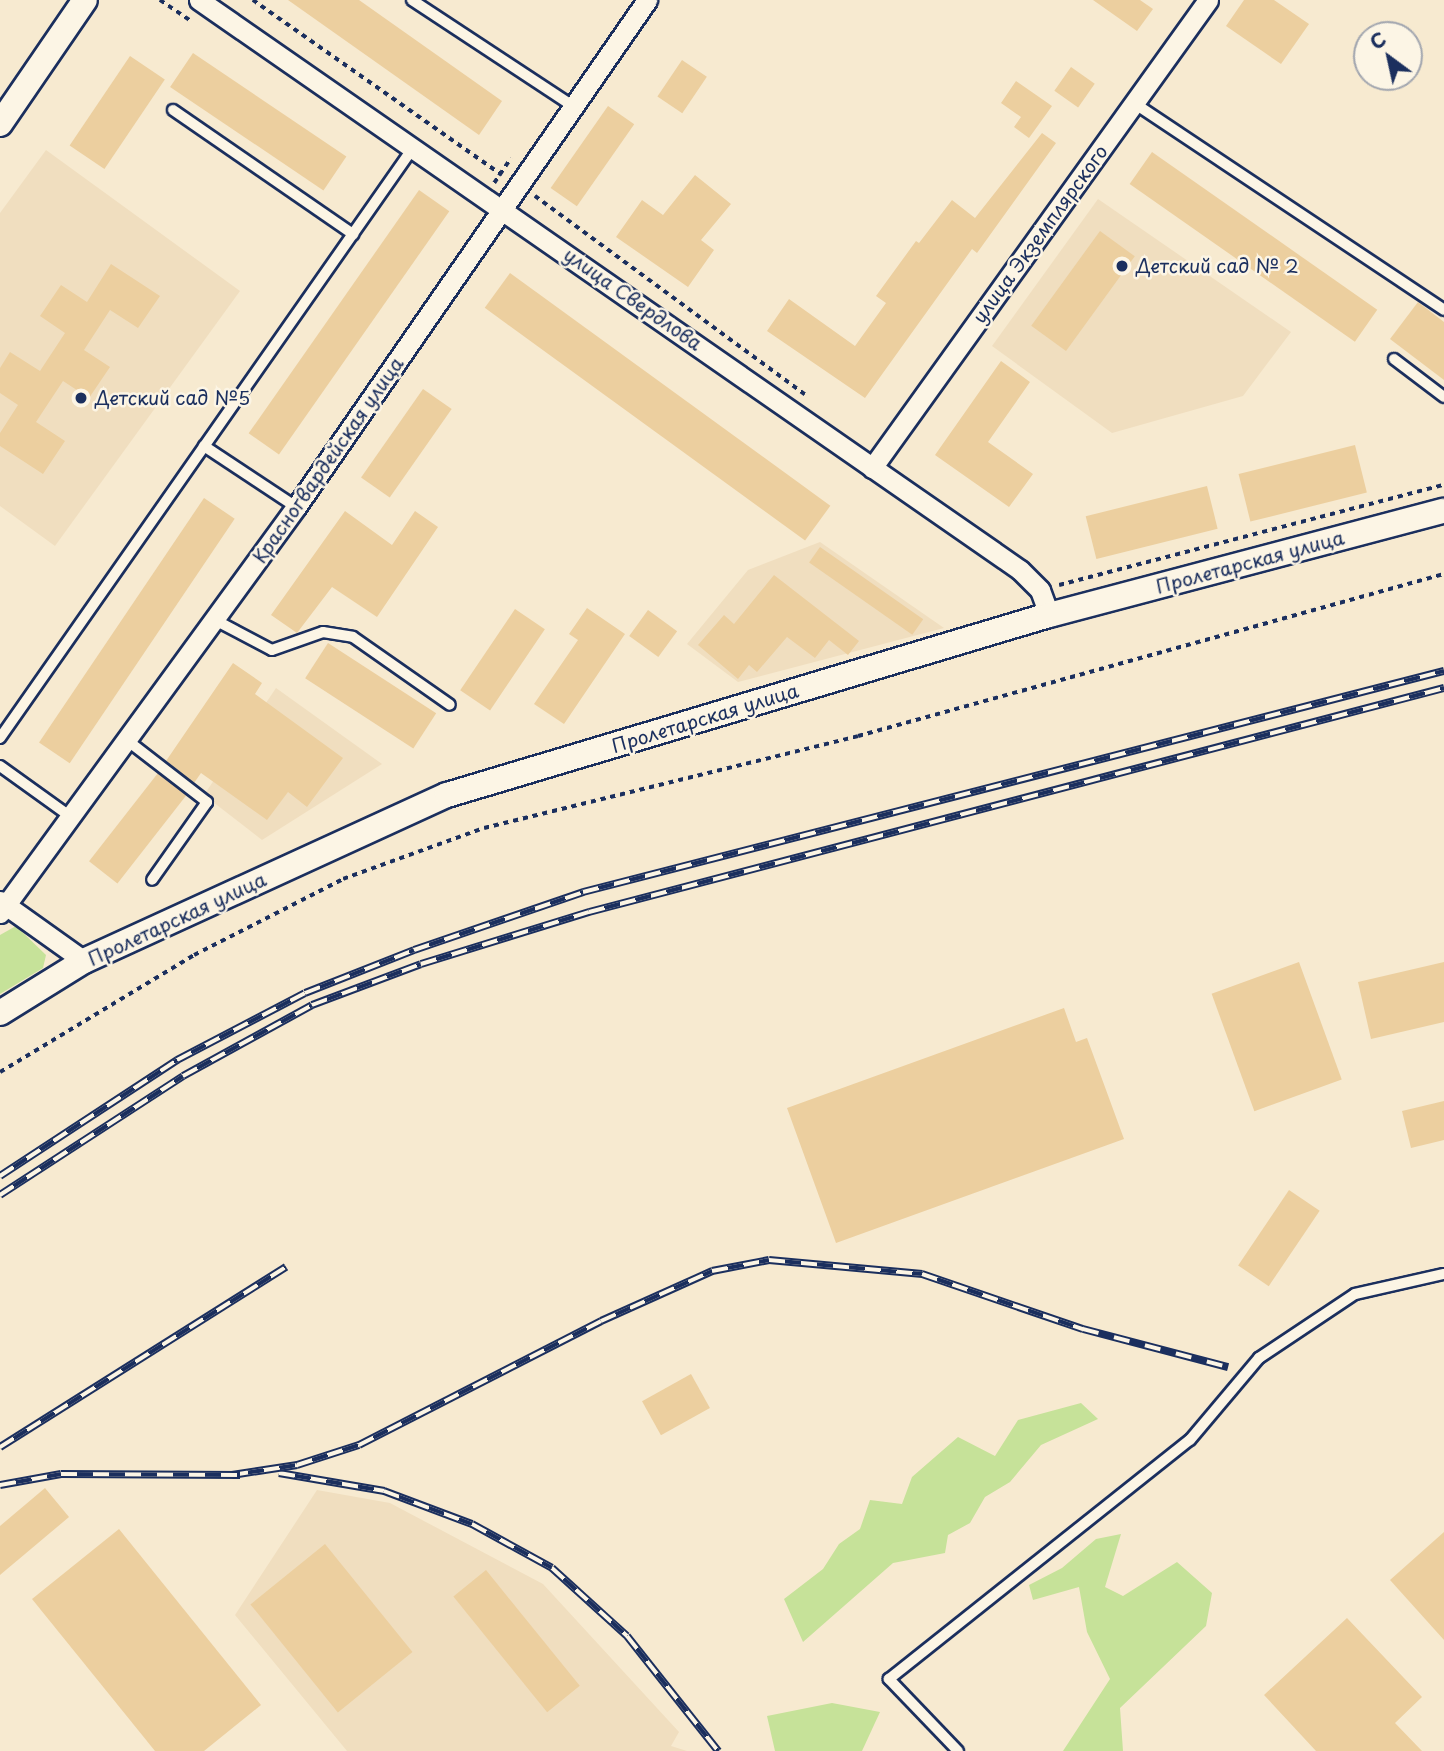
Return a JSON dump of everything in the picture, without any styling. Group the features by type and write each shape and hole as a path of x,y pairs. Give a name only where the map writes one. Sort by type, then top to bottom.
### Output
{"street":[{"path":"0,124 85,0"},
{"name":"улица Свердлова","path":"199,0 503,207 1020,570 1040,590 1049,615"},
{"name":"Красногвардейская улица","path":"2,907 128,741 215,620 647,0"},
{"name":"улица Экземплярского","path":"872,468 1208,0"},
{"name":"Пролетарская улица","path":"0,1013 84,961 447,795 1049,615 1444,511"},
{"path":"2,907 84,961"}],"lane":[{"path":"412,0 574,107"},
{"path":"1134,103 1444,310"},
{"path":"173,110 353,234"},
{"path":"0,737 413,148"},
{"path":"1394,359 1444,397"},
{"path":"204,446 296,506"},
{"path":"215,620 272,650 323,632 354,637 450,705"},
{"path":"128,741 207,802 152,880"},
{"path":"0,766 71,817"},
{"path":"958,1751 889,1679 1190,1440 1259,1358 1356,1294 1444,1274"}],"path":[{"path":"253,0 518,185 807,395"},
{"path":"1040,590 1444,485"},
{"path":"0,1072 194,955 330,885 484,828 858,737 1444,573"}],"shaded area":[{"name":"Детский сад №5","path":"46,150 240,291 55,546 0,506 0,213"},
{"name":"Детский сад № 2","path":"1098,199 1291,332 1243,396 1112,433 992,346"},
{"path":"820,542 944,628 738,682 687,644 748,570"},
{"path":"276,688 382,764 262,840 204,795"},
{"path":"317,1490 390,1503 543,1584 679,1732 671,1746 687,1751 347,1751 235,1615"}],"green space":[{"path":"16,926 46,955 43,968 0,994 0,935"},
{"path":"1081,1403 1098,1419 1041,1445 1010,1482 985,1497 970,1523 948,1535 945,1553 893,1563 803,1642 784,1599 823,1569 839,1544 860,1529 870,1500 902,1504 912,1477 958,1437 995,1456 1018,1420"},
{"path":"1121,1534 1105,1587 1123,1596 1177,1562 1212,1593 1206,1626 1120,1708 1123,1751 1063,1751 1110,1679 1087,1632 1079,1587 1033,1600 1029,1585 1062,1568 1096,1539"},
{"path":"832,1703 880,1712 862,1751 775,1751 767,1716"}],"building":[{"path":"288,0 359,0 502,101 479,135"},
{"path":"1093,0 1140,0 1153,9 1137,31"},
{"path":"1244,0 1274,0 1309,24 1281,64 1226,26"},
{"path":"193,53 346,156 323,190 170,87"},
{"path":"130,56 165,79 104,169 70,146"},
{"path":"682,60 707,77 682,113 657,96"},
{"path":"1071,67 1095,84 1078,107 1054,91"},
{"path":"1016,81 1052,106 1029,138 1014,127 1021,117 1001,103"},
{"path":"608,106 634,124 577,206 551,188"},
{"path":"1042,133 1056,143 977,253 972,249 865,398 767,331 789,299 855,346 886,303 876,296 916,241 919,243 952,200 975,218"},
{"path":"1152,152 1377,310 1355,342 1130,184"},
{"path":"695,175 731,204 701,240 714,250 688,287 616,237 642,200 663,215"},
{"path":"419,190 449,211 279,455 249,433"},
{"path":"1100,231 1135,256 1066,351 1031,326"},
{"path":"111,264 160,296 138,328 110,310 84,350 110,367 89,398 63,381 36,422 65,441 43,474 0,446 0,433 18,405 0,393 0,368 10,352 40,371 65,333 40,316 61,285 87,302"},
{"path":"510,273 830,506 805,541 485,308"},
{"path":"1418,302 1444,322 1444,380 1390,339"},
{"path":"1001,361 1030,382 988,442 1033,474 1009,507 935,455"},
{"path":"423,389 452,409 390,498 361,477"},
{"path":"1355,445 1367,493 1250,522 1239,474"},
{"path":"1207,486 1218,529 1096,559 1086,516"},
{"path":"204,498 235,519 70,763 39,743"},
{"path":"345,511 392,545 415,511 438,527 377,617 332,587 297,633 271,615"},
{"path":"820,547 923,619 912,635 809,563"},
{"path":"774,575 859,641 848,655 829,640 815,658 787,637 757,672 749,665 738,679 698,645 724,615 734,624"},
{"path":"587,608 625,634 564,724 534,704 578,640 569,634"},
{"path":"515,609 545,629 490,710 460,690"},
{"path":"648,610 677,631 658,657 629,636"},
{"path":"328,643 436,713 413,748 305,678"},
{"path":"233,663 262,683 255,694 343,758 307,807 288,792 267,820 201,773 194,783 166,761"},
{"path":"158,773 186,795 117,883 89,861"},
{"path":"1299,962 1342,1079 1254,1111 1212,994"},
{"path":"1444,962 1444,1022 1371,1039 1358,982"},
{"path":"1064,1008 1076,1042 1087,1038 1124,1139 836,1243 787,1108"},
{"path":"1444,1101 1444,1140 1411,1148 1402,1111"},
{"path":"1289,1190 1320,1211 1269,1286 1238,1265"},
{"path":"691,1374 710,1408 661,1435 642,1401"},
{"path":"45,1488 69,1517 0,1575 0,1526"},
{"path":"119,1529 261,1705 204,1751 155,1751 32,1599"},
{"path":"1444,1532 1444,1640 1390,1580"},
{"path":"325,1544 412,1652 338,1712 250,1604"},
{"path":"486,1570 580,1686 547,1712 453,1596"},
{"path":"1347,1618 1422,1697 1395,1723 1422,1751 1316,1751 1264,1695"}],"railway":[{"path":"0,1176 177,1060 305,993 414,950 583,892 1444,671"},
{"path":"0,1195 183,1076 312,1005 421,964 589,912 1444,688"},
{"path":"232,1475 297,1465 359,1445 601,1321 712,1271 769,1260 922,1274 1083,1329 1228,1367"},
{"path":"0,1447 286,1267"},
{"path":"279,1473 384,1491 472,1524 552,1568 627,1636 718,1751"},
{"path":"0,1485 61,1474 240,1475"}],"place":[{"name":"Детский сад № 2","path":"1122,266"},
{"name":"Детский сад №5","path":"81,398"}]}
